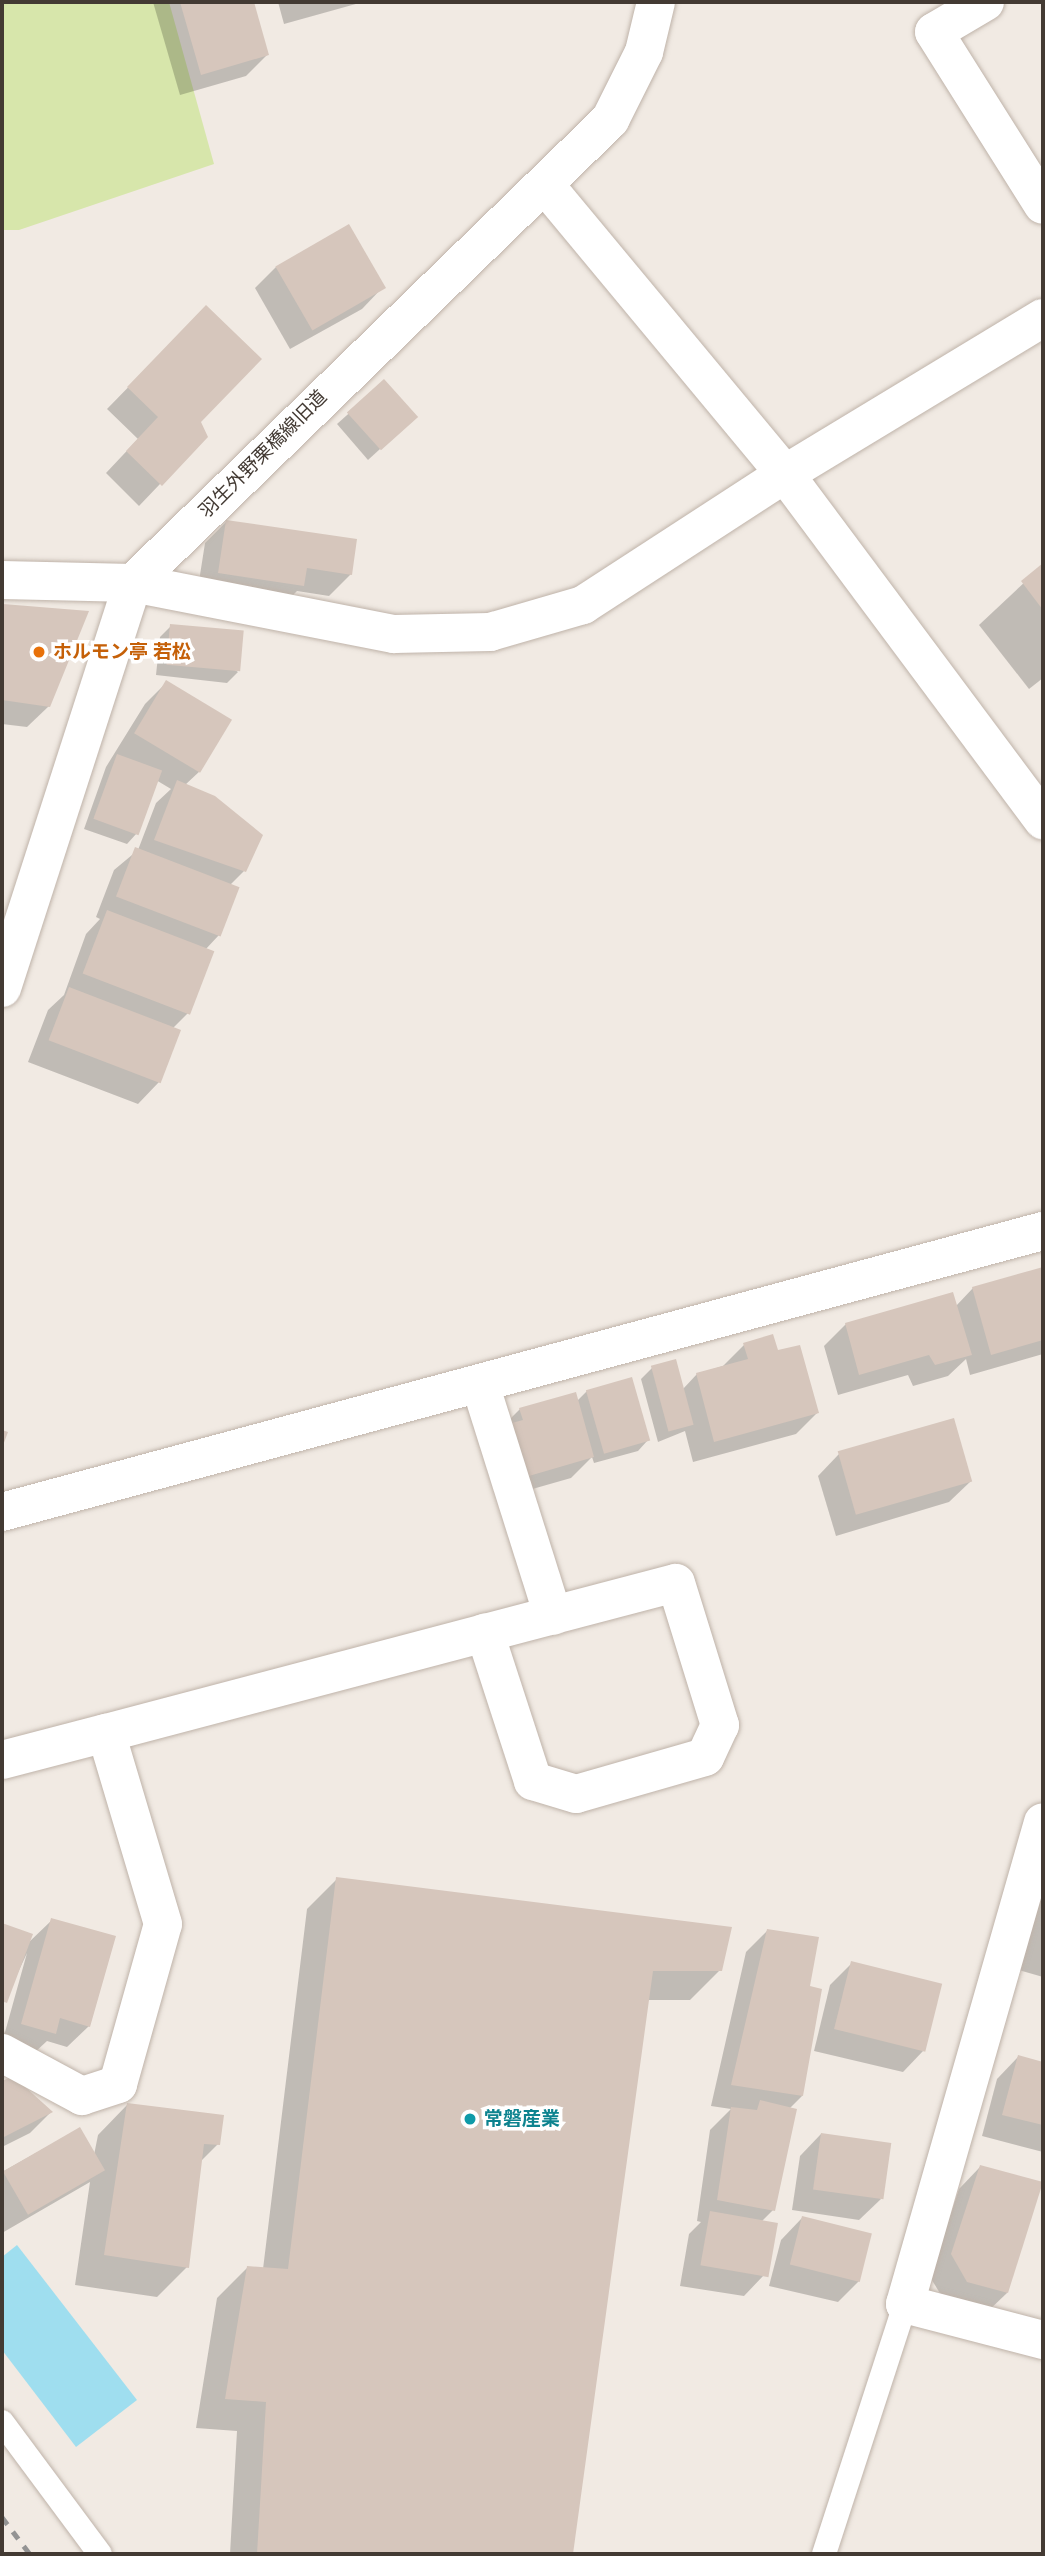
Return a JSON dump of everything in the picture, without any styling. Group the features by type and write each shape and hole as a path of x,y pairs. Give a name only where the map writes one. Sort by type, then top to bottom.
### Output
{"street":[{"name":"羽生外野栗橋線旧道","path":"2,988 133,583 338,380 545,186 610,120 644,52 656,2"},
{"path":"985,2 934,32 1043,205"},
{"path":"545,186 785,474 1043,820"},
{"path":"2,580 133,583 394,634 490,632 583,605 785,474 1043,318"},
{"path":"2,1512 1043,1231"},
{"path":"480,1384 553,1616"},
{"path":"2,1760 485,1633 553,1616 676,1583 720,1725 705,1757 576,1794 533,1782 485,1633"},
{"path":"2,2053 82,2096 118,2084 163,1924 106,1733"},
{"path":"1043,1822 905,2304 1043,2340"}],"lane":[{"path":"824,2554 905,2304"},
{"path":"2,2421 100,2554"}],"green space":[{"path":"2,2 169,2 214,164 19,230 2,230"}],"water":[{"path":"17,2245 137,2400 76,2447 2,2350 2,2257"}],"building":[{"path":"180,2 254,2 269,55 201,75"},
{"path":"349,224 386,288 312,331 275,266"},
{"path":"206,305 262,359 201,422 208,437 162,486 126,451 158,417 127,387"},
{"path":"384,379 418,417 381,450 347,412"},
{"path":"226,520 357,539 352,575 307,568 304,586 218,573"},
{"path":"1043,563 1043,610 1021,581"},
{"path":"3,604 89,611 50,707 2,700"},
{"path":"170,624 244,630 240,671 166,665"},
{"path":"166,680 232,720 200,773 134,733"},
{"path":"117,754 162,770 139,835 93,819"},
{"path":"177,780 215,796 263,835 246,872 154,840"},
{"path":"135,847 240,887 221,937 116,896"},
{"path":"107,910 214,951 190,1015 83,973"},
{"path":"69,987 181,1030 161,1083 49,1040"},
{"path":"1043,1267 1043,1340 991,1355 972,1287"},
{"path":"953,1292 972,1355 935,1365 929,1355 859,1375 845,1323"},
{"path":"773,1334 778,1350 800,1345 819,1413 714,1442 696,1373 748,1359 743,1343"},
{"path":"676,1359 694,1425 668,1431 651,1366"},
{"path":"632,1377 650,1440 604,1454 586,1390"},
{"path":"576,1392 594,1457 522,1478 508,1424 523,1420 519,1408"},
{"path":"954,1418 972,1481 856,1515 838,1451"},
{"path":"2,1430 8,1432 2,1448"},
{"name":"常磐産業","path":"336,1877 732,1927 722,1971 653,1971 573,2554 257,2554 266,2402 225,2399 247,2266 288,2269"},
{"path":"51,1918 116,1936 90,2027 60,2018 56,2034 21,2024"},
{"path":"2,1923 33,1934 7,2003 2,2001"},
{"path":"767,1929 819,1937 810,1986 822,1989 803,2096 731,2085"},
{"path":"851,1961 942,1984 925,2052 834,2029"},
{"path":"1018,2055 1043,2062 1043,2125 1002,2115"},
{"path":"13,2076 53,2112 2,2138 2,2081"},
{"path":"760,2100 797,2109 775,2211 717,2200 731,2107 757,2110"},
{"path":"127,2103 224,2115 220,2145 204,2144 189,2268 104,2255"},
{"path":"80,2127 105,2170 28,2215 3,2172"},
{"path":"821,2133 891,2143 883,2199 813,2189"},
{"path":"980,2165 1043,2182 1008,2293 967,2282 951,2254"},
{"path":"710,2211 778,2223 768,2277 700,2265"},
{"path":"802,2216 872,2233 860,2282 790,2265"}],"railway":[{"path":"2,2517 30,2554"}],"place":[{"name":"ホルモン亭 若松","path":"39,652"},
{"name":"常磐産業","path":"470,2119"}]}
